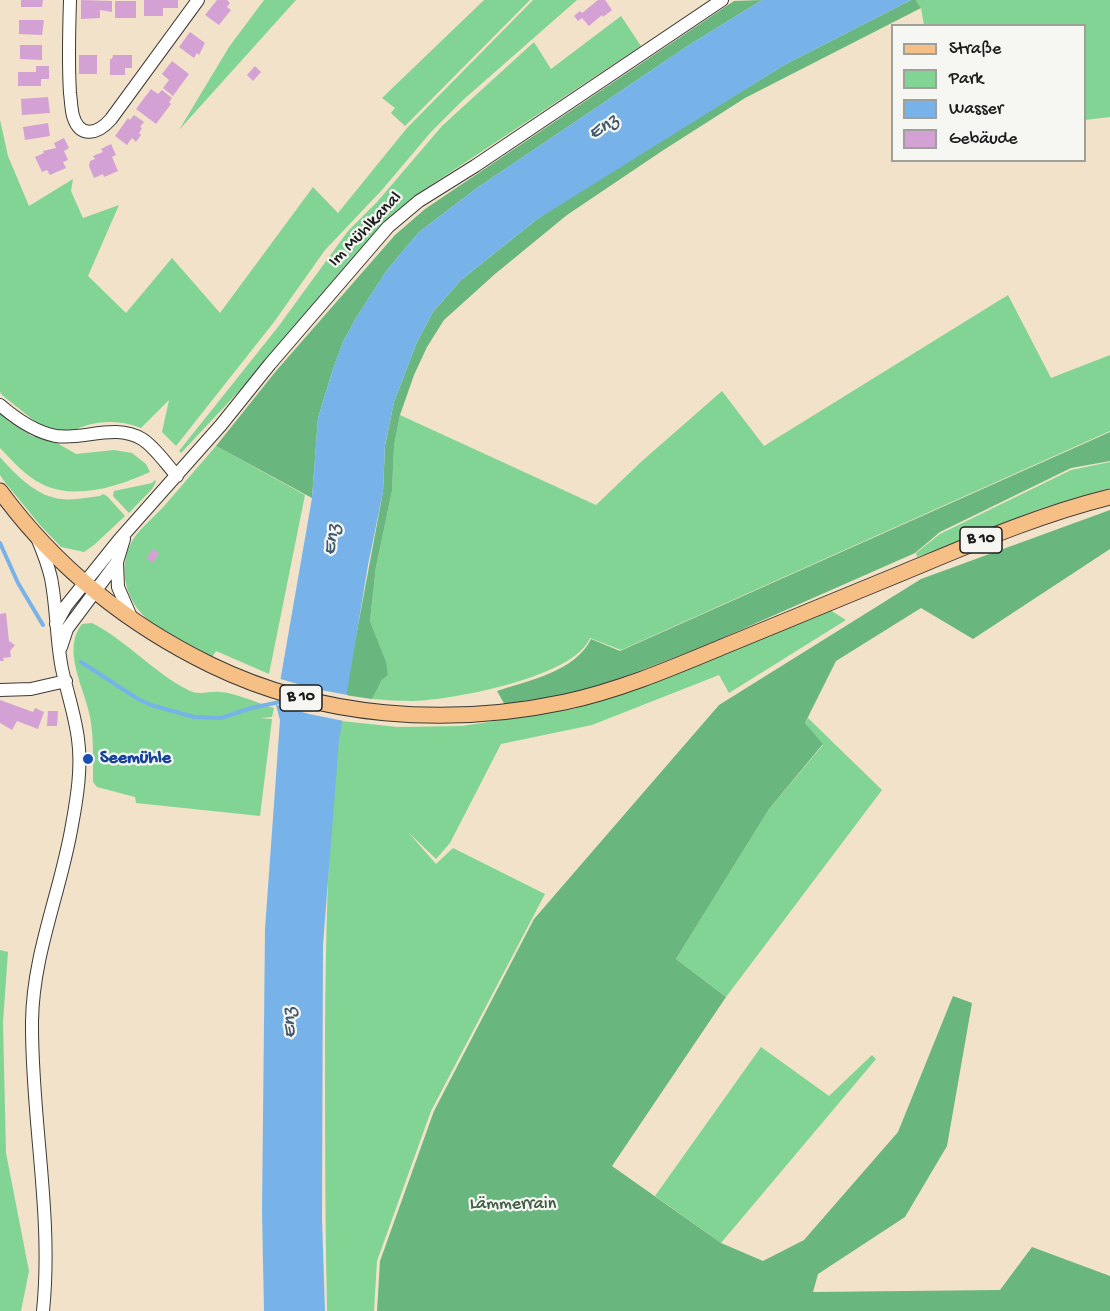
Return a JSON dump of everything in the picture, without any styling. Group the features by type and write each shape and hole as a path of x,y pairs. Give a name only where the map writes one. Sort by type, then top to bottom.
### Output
{"main road":[{"name":"B 10","path":"0,491 54,555 90,587 133,621 208,664 248,681 302,698 357,710 399,714 453,715 513,711 566,702 607,691 669,669 977,541 1069,508 1110,497"}],"street":[{"path":"70,0 69,78 72,111 79,126 92,132 102,129 111,119 198,0"},
{"name":"Im Mühlkanal","path":"90,587 126,532 177,476 388,227 437,189 475,166 722,0"},
{"path":"0,405 24,422 56,436 117,431 143,439 177,476"},
{"name":"Im Mühlkanal","path":"90,587 117,562 126,532"},
{"path":"35,534 50,573 60,653 78,741 79,770 65,856 37,966 32,1021 34,1075 46,1216 43,1311"},
{"path":"117,562 117,582 133,621"},
{"path":"56,624 61,613 90,587"},
{"path":"60,653 67,629 90,587"},
{"path":"0,690 31,689 64,675"}],"green space":[{"path":"264,0 296,0 179,130 229,47"},
{"path":"484,0 530,0 405,126 391,113 395,108 382,98"},
{"path":"533,0 577,0 463,100 431,132 381,191 325,250 274,322 176,446 162,432 169,400 141,428 124,423 106,422 87,425 71,432 48,428 37,423 2,395 0,392 0,120 8,156 29,206 73,179 71,191 83,218 119,205 88,276 126,313 172,258 220,313 313,187 338,213 407,128"},
{"path":"762,0 689,45 477,188 419,232 387,270 343,342 318,418 312,498 216,446 276,371 395,235 425,209 734,1"},
{"path":"911,0 916,0 921,8 745,98 567,215 495,274 444,320 427,347 414,375 400,415 394,446 392,491 376,567 370,621 386,662 388,675 382,680 372,699 345,695 383,492 385,446 394,402 417,342 433,312 461,280 536,220 569,198 786,64"},
{"path":"916,0 1110,0 1110,117 1086,120 1086,24 924,24 921,8"},
{"path":"621,16 641,46 419,193 384,225 242,388 181,453 179,451 278,327 348,231 377,202 442,126 534,42 551,69"},
{"path":"1008,295 1051,378 1110,355 1110,431 621,650 590,638 580,652 562,664 510,684 431,700 372,699 382,680 388,675 370,621 376,567 392,491 394,446 400,415 596,505 722,391 764,446"},
{"path":"0,413 8,421 32,436 57,443 76,454 114,450 132,453 146,464 150,472 97,490 68,491 42,484 25,473 0,448"},
{"path":"1110,432 1110,461 1071,468 940,532 915,553 702,647 575,693 505,705 497,691 563,667 584,650 591,639 620,651"},
{"path":"216,446 305,495 269,674 216,651 212,657 160,629 138,609 125,580 126,558 134,538"},
{"path":"0,457 20,478 44,494 71,500 103,494 125,516 84,552 61,547 4,481 0,475"},
{"path":"1110,462 1110,488 1039,509 917,557 916,553 940,534 1071,470"},
{"path":"155,480 152,489 129,513 113,496 114,491 152,483"},
{"name":"Lämmerrain","path":"1110,510 1110,549 973,639 921,608 836,661 805,723 823,744 769,809 676,959 726,997 612,1166 721,1243 763,1261 804,1240 898,1132 953,996 972,1003 947,1146 905,1217 818,1274 813,1292 1000,1290 1032,1247 1110,1276 1110,1311 377,1311 380,1261 434,1111 534,919 719,705 921,579"},
{"path":"830,610 846,620 729,693 719,675 592,725 501,744 450,843 436,859 408,832 436,864 453,848 545,894 431,1111 377,1261 374,1311 327,1311 325,1003 330,841 341,721 398,727 462,726 574,709 714,658"},
{"path":"92,623 105,630 175,683 192,692 225,693 274,708 272,717 260,718 272,719 260,816 136,803 135,797 97,787 93,782 93,741 90,717 74,657 76,634 82,624"},
{"path":"808,718 882,790 726,997 676,959 769,809 823,745 805,723"},
{"path":"0,950 8,952 3,1022 6,1153 29,1271 21,1311 0,1311"},
{"path":"761,1047 829,1096 872,1055 876,1059 721,1243 655,1196"}],"water":[{"name":"Enz","path":"762,0 911,0 786,64 536,220 461,280 433,312 417,342 394,402 385,445 383,492 368,565 339,741 323,945 322,1218 325,1311 264,1311 262,1211 265,929 280,720 276,705 312,498 318,418 343,342 387,270 419,232 477,188 689,45"}],"pier":[{"path":"277,678 315,689 348,695 344,721 273,704"}],"building":[{"path":"21,0 43,0 42,7 21,7"},
{"path":"81,0 112,1 112,12 100,10 100,18 81,19"},
{"path":"144,0 178,0 178,8 163,8 163,16 144,16"},
{"path":"217,0 227,0 230,3 227,7 231,10 219,25 205,15"},
{"path":"598,0 605,0 612,10 589,26 582,18 578,21 574,16 580,11 582,13"},
{"path":"115,1 136,1 136,18 115,18"},
{"path":"19,20 44,20 42,35 19,34"},
{"path":"190,32 205,43 199,55 197,53 194,58 179,47"},
{"path":"20,45 42,45 42,60 20,59"},
{"path":"79,55 97,55 97,74 79,74"},
{"path":"113,55 132,55 132,68 125,68 125,75 110,75 110,59"},
{"path":"172,61 189,74 173,96 163,88 169,80 162,74"},
{"path":"36,66 49,66 49,79 41,79 41,86 18,86 18,72 36,72"},
{"path":"255,66 261,72 253,81 247,75"},
{"path":"151,89 158,94 162,90 172,98 169,102 171,104 156,124 136,109"},
{"path":"48,97 50,113 22,115 21,99"},
{"path":"134,115 144,122 140,127 142,128 139,133 141,135 136,142 132,138 127,145 115,136 128,118 130,120"},
{"path":"48,123 50,136 25,140 23,127"},
{"path":"64,138 69,148 64,151 68,160 63,162 66,168 50,175 47,170 42,172 35,157 44,153 43,151 56,148 54,143"},
{"path":"111,144 116,155 112,157 118,171 104,177 103,174 94,178 89,166 90,161 95,159 93,156 103,152 101,149"},
{"path":"153,549 159,553 153,563 146,558"},
{"path":"6,613 9,641 15,645 10,651 11,657 0,661 0,614"},
{"path":"0,700 33,712 35,708 44,712 38,729 17,721 12,730 0,723"},
{"path":"48,711 58,711 57,726 47,726"}],"waterway":[{"path":"0,543 18,583 43,625"},
{"path":"81,662 138,699 194,717 221,718 280,702"}],"place":[{"name":"Seemühle","path":"88,759"}]}
